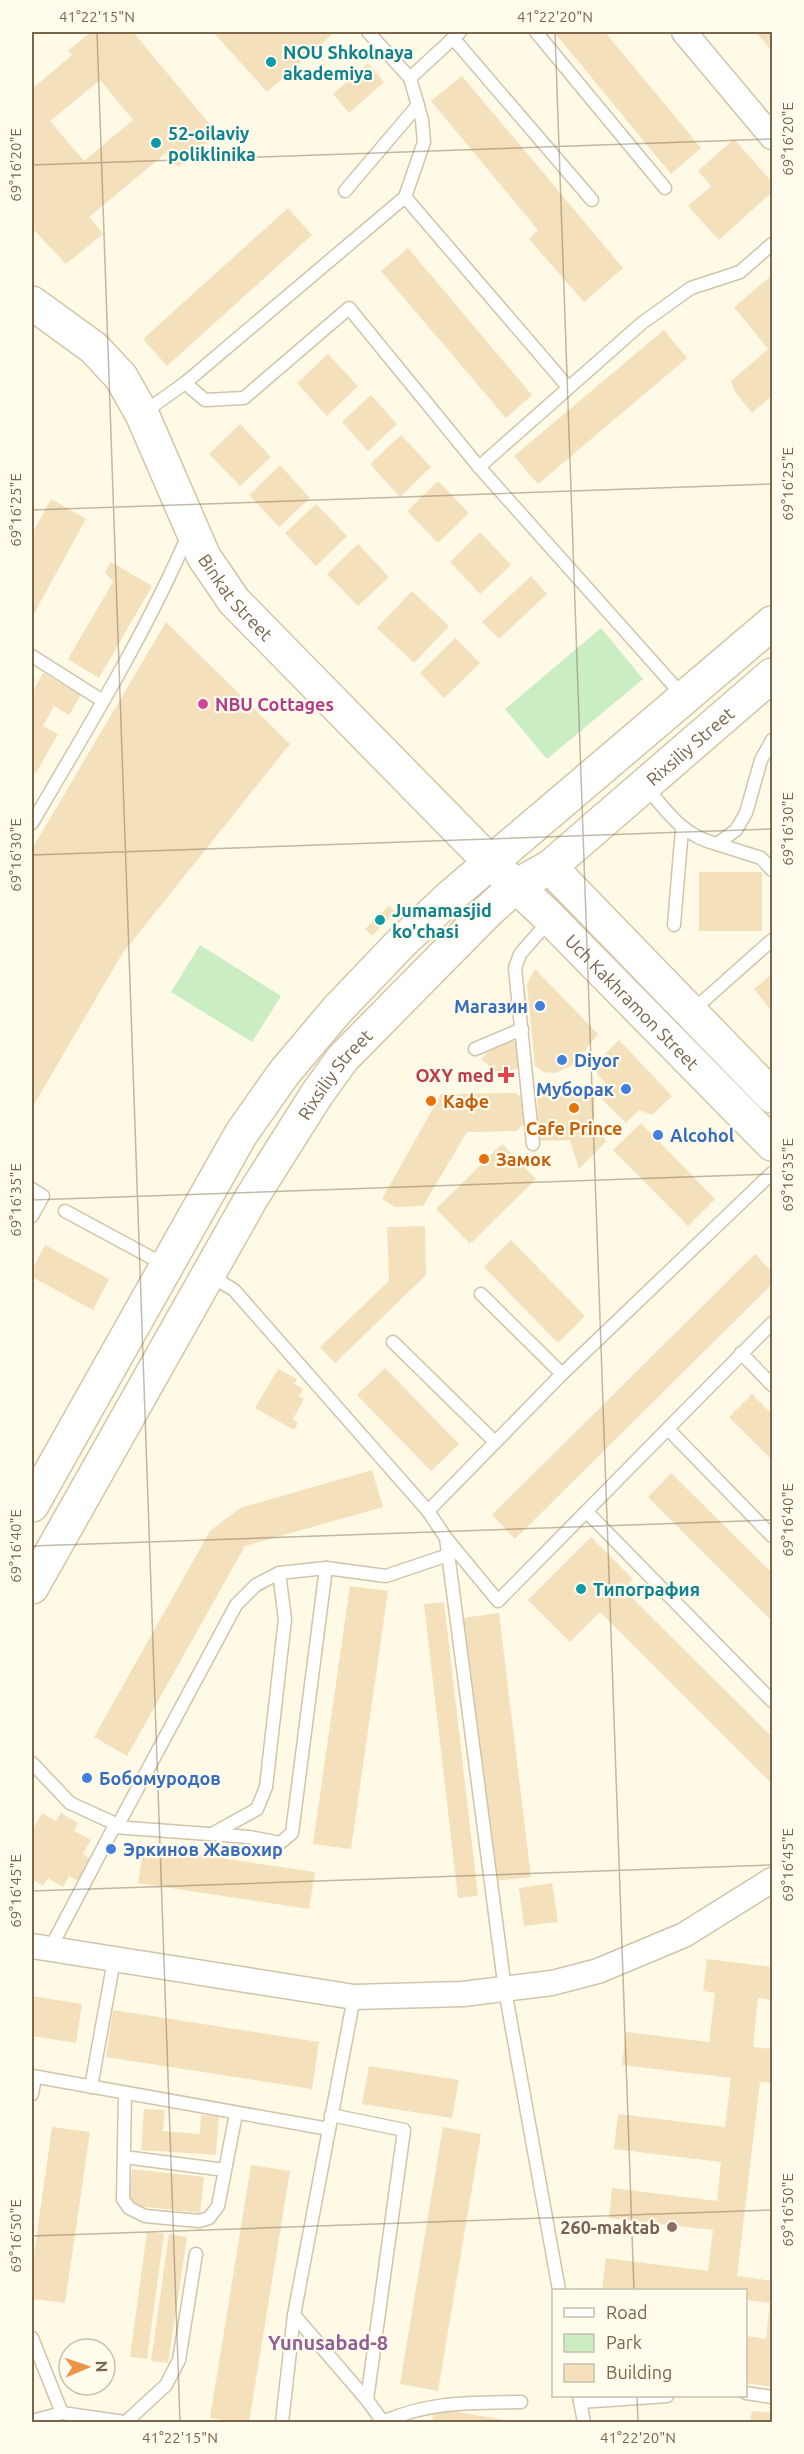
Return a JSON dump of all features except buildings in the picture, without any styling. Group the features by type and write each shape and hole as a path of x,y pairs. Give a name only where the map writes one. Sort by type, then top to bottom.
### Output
{"main road":[{"name":"Binkat Street","path":"32,303 104,357 121,377 142,414 209,567 234,601 489,861"},
{"name":"Rixsiliy Street","path":"32,1504 241,1134 284,1073 337,1010 401,943 489,861 772,623"},
{"path":"728,660 728,671 733,683 742,689 764,683"},
{"name":"Rixsiliy Street","path":"32,1587 258,1185 295,1125 343,1058 418,980 516,886 550,867 764,683"},
{"path":"489,861 550,867"},
{"name":"Uch Kakhramon Street","path":"489,861 551,919 772,1144"},
{"name":"Uch Kakhramon Street","path":"550,867 772,1096"},
{"path":"223,1165 236,1159 250,1163 258,1172 258,1185"}],"street":[{"path":"684,32 772,138"},
{"path":"41,1948 354,1996 463,1995 552,1983 598,1971 684,1935 772,1880"}],"lane":[{"path":"142,414 185,383 405,197 424,142 418,105 410,78 368,32"},
{"path":"536,32 666,188"},
{"path":"410,78 456,35 592,200"},
{"path":"345,191 418,105"},
{"path":"405,197 568,387"},
{"path":"479,467 642,323 691,288 740,272 772,244"},
{"path":"185,383 205,400 244,398 349,308 479,467 684,697"},
{"path":"32,823 103,701 173,571 190,528"},
{"path":"32,656 103,701"},
{"path":"717,844 736,830 746,813 761,760 772,740"},
{"path":"644,785 682,829 702,840 762,858 772,870"},
{"path":"674,925 682,829"},
{"path":"533,1144 515,969 520,954 551,919"},
{"path":"691,1012 772,940"},
{"path":"475,1049 522,1029"},
{"path":"428,1511 562,1374 772,1173"},
{"path":"32,1189 43,1196 32,1215"},
{"path":"65,1211 166,1266"},
{"path":"208,1274 234,1290 428,1511 446,1538 498,1601 741,1353 772,1325"},
{"path":"481,1294 562,1374"},
{"path":"393,1342 495,1442"},
{"path":"741,1353 772,1384"},
{"path":"668,1429 772,1536"},
{"path":"587,1512 772,1701"},
{"path":"446,1538 505,1990 559,2289"},
{"path":"41,1948 114,1827 118,1825 236,1605 256,1585 279,1573 326,1568 386,1576 448,1555"},
{"path":"32,1762 70,1803 118,1825 280,1843 292,1833 326,1568"},
{"path":"212,1834 257,1809 266,1787 285,1619 279,1573"},
{"path":"91,2088 114,1960"},
{"path":"282,2422 294,2315 354,1996"},
{"path":"32,2094 33,2077 329,2129"},
{"path":"125,2094 123,2199 129,2208 145,2216 199,2221 209,2218 218,2206 236,2114"},
{"path":"331,2115 404,2130 367,2400"},
{"path":"124,2157 225,2170"},
{"path":"32,2421 62,2413 125,2422 166,2385 179,2360 196,2254"},
{"path":"294,2315 367,2400 382,2422 411,2410 445,2403 521,2402"},
{"path":"32,2338 62,2413"},
{"path":"747,2393 772,2397"},
{"path":"584,2422 580,2398 624,2397"}],"green space":[{"path":"601,628 643,679 547,759 505,709"},
{"path":"200,945 281,996 252,1042 171,992"}],"place":[{"name":"NOU Shkolnaya akademiya","path":"271,62"},
{"name":"52-oilaviy poliklinika","path":"156,143"},
{"name":"NBU Cottages","path":"203,704"},
{"name":"Jumamasjid ko'chasi","path":"380,920"},
{"name":"Магазин","path":"540,1006"},
{"name":"Diyor","path":"562,1060"},
{"name":"OXY med","path":"506,1075"},
{"name":"Муборак","path":"626,1089"},
{"name":"Кафе","path":"431,1101"},
{"name":"Cafe Prince","path":"574,1108"},
{"name":"Alcohol","path":"658,1135"},
{"name":"Замок","path":"484,1159"},
{"name":"Типография","path":"581,1589"},
{"name":"Бобомуродов","path":"87,1778"},
{"name":"Эркинов Жавохир","path":"111,1849"},
{"name":"260-maktab","path":"672,2227"}],"district":[{"name":"Yunusabad-8","path":"328,2342"}]}
